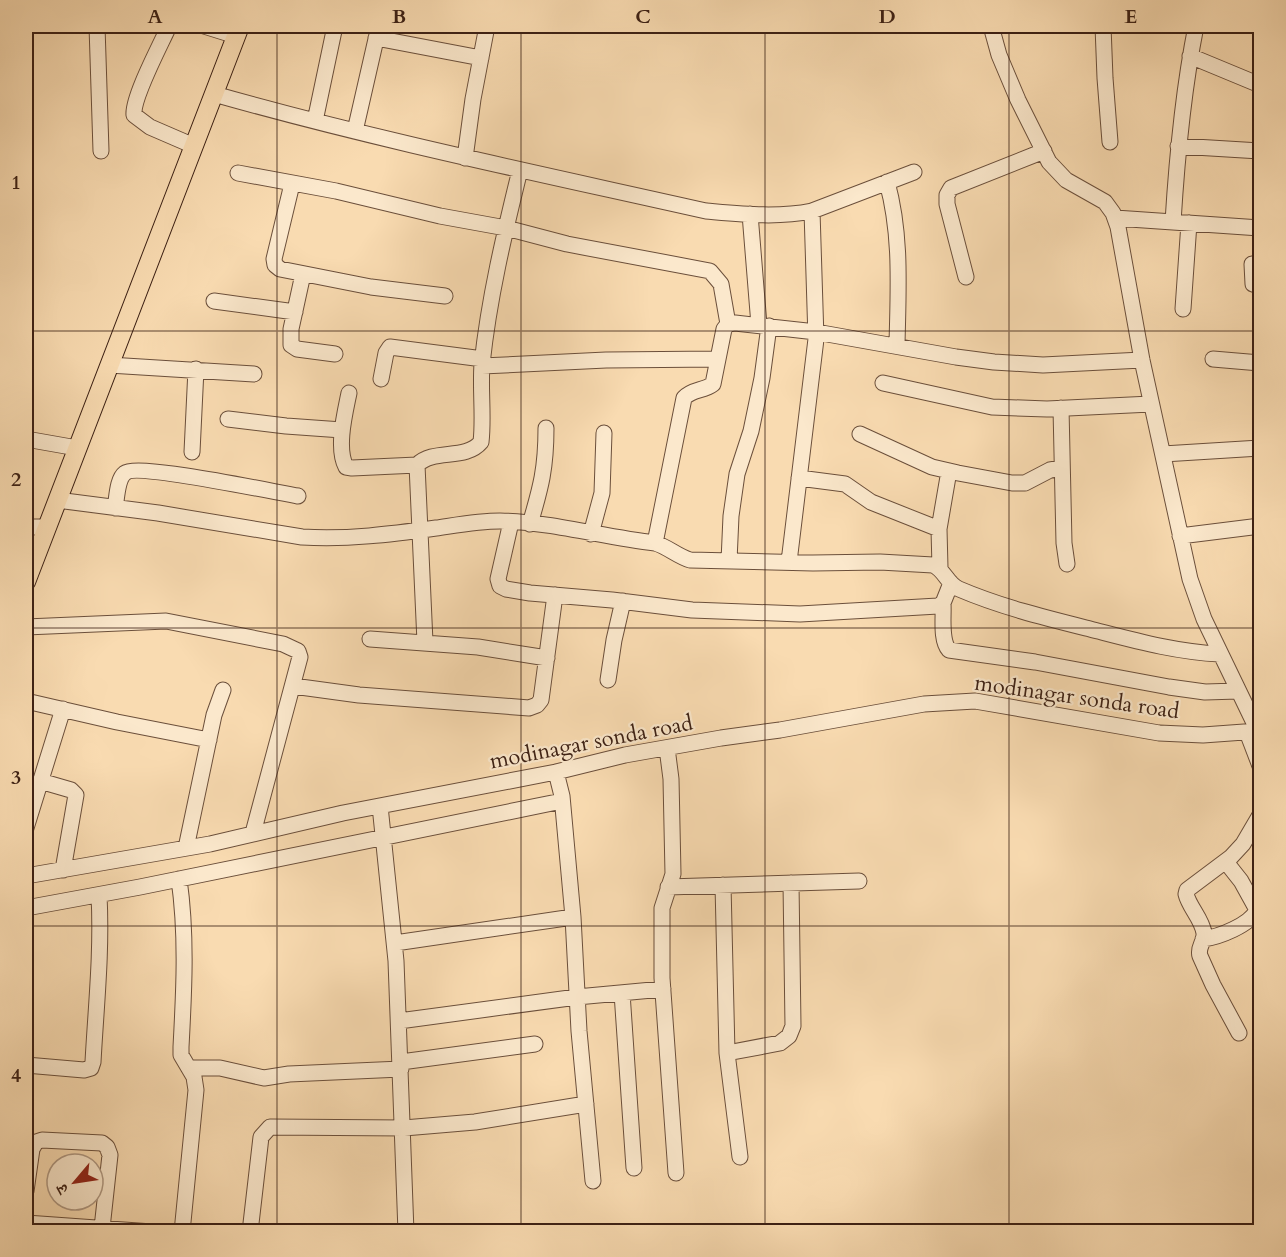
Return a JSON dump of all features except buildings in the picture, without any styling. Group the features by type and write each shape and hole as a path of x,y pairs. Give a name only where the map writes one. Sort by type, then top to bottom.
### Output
{"main road":[{"path":"26,582 238,31"}],"street":[{"path":"97,26 101,151"},
{"path":"170,26 133,110 134,115 150,127 194,146"},
{"path":"204,26 238,31"},
{"path":"315,121 335,26"},
{"path":"465,159 473,99 487,26"},
{"path":"992,26 999,55 1044,151 1058,173 1066,180 1106,202 1115,218 1151,404 1196,599 1255,733 1260,766"},
{"path":"1103,26 1110,142"},
{"path":"1183,309 1178,146 1196,26"},
{"path":"355,131 377,32 481,58"},
{"path":"1190,56 1260,85"},
{"path":"214,94 465,159 706,211 785,215 812,211 914,172"},
{"path":"1178,146 1260,151"},
{"path":"966,278 946,204 951,188 1044,151"},
{"path":"349,393 342,430 346,466 352,468 417,465 430,457 467,452 480,442 482,363 487,318 520,170"},
{"path":"238,173 336,191 440,216 506,228 567,244 710,271 721,284 728,324 724,329 713,384 688,393 684,398 655,543"},
{"path":"887,182 895,209 897,234 897,346"},
{"path":"292,184 274,259 275,265 280,269 371,287 445,296"},
{"path":"789,562 816,332 812,211"},
{"path":"729,561 731,516 737,474 753,420 762,378 764,326 750,214"},
{"path":"1115,218 1260,228"},
{"path":"1252,264 1251,281 1260,286"},
{"path":"303,274 290,338 291,345 297,349 335,354"},
{"path":"214,301 295,312"},
{"path":"728,324 816,332 956,357 1004,363 1043,365 1142,360"},
{"path":"381,379 386,353 390,348 482,363 718,359"},
{"path":"1213,359 1260,363"},
{"path":"109,365 254,374"},
{"path":"192,452 196,369"},
{"path":"883,384 992,406 1061,408 1151,404"},
{"path":"1061,408 1066,564"},
{"path":"228,419 342,430"},
{"path":"530,524 543,482 546,428"},
{"path":"591,534 602,493 604,434"},
{"path":"860,435 932,466 1011,483 1025,483 1050,470 1062,468"},
{"path":"26,439 77,448"},
{"path":"1163,454 1260,448"},
{"path":"417,465 425,642"},
{"path":"115,508 123,476 126,471 134,470 177,474 298,496"},
{"path":"940,568 939,529 949,471"},
{"path":"799,478 844,484 871,502 939,529"},
{"path":"57,500 302,537 386,535 479,523 511,522 655,543 690,560 880,562 933,565 940,568 954,587 1046,618 1157,646 1220,654"},
{"path":"511,522 498,579 500,586 506,589 623,601 681,610 800,614 925,608 943,603"},
{"path":"1180,536 1260,526"},
{"path":"26,527 47,527"},
{"path":"951,583 943,603 944,639 945,646 949,650 1035,662 1205,692 1238,691"},
{"path":"292,686 359,695 529,708 537,705 541,699 555,595"},
{"path":"608,680 623,601"},
{"path":"26,627 166,621 283,644 298,651 300,657 253,833"},
{"path":"370,639 478,647 547,658"},
{"path":"186,848 208,740 223,690"},
{"path":"26,701 208,740"},
{"name":"modinagar sonda road","path":"26,876 186,848 253,833 382,822 625,755 668,753 924,704 975,701 1159,733 1203,735 1255,733"},
{"path":"26,828 63,709"},
{"path":"668,753 671,779 673,874 662,908 663,989 676,1173"},
{"path":"557,774 562,799 573,916 577,997 593,1181"},
{"path":"40,781 71,790 76,795 63,870"},
{"path":"26,908 179,879 382,822 562,799"},
{"path":"1239,1033 1200,956 1203,929 1186,894 1187,890 1226,862 1243,844 1260,815"},
{"path":"382,822 395,943 404,1128 406,1232"},
{"path":"1203,939 1226,933 1252,917 1257,910 1226,862"},
{"path":"179,879 184,915 185,962 181,1055 194,1077 196,1090 182,1232"},
{"path":"668,887 859,881"},
{"path":"728,1053 768,1047 789,1036 793,1026 791,883"},
{"path":"723,885 728,1053 741,1157"},
{"path":"26,1065 84,1070 91,1068 100,956 99,895"},
{"path":"395,943 573,916"},
{"path":"399,1021 577,997 663,989"},
{"path":"622,993 634,1168"},
{"path":"190,1068 220,1068 264,1078 289,1074 401,1066 535,1044"},
{"path":"250,1232 261,1137 270,1127 284,1125 404,1128 475,1122 586,1104"},
{"path":"26,1191 32,1149 36,1142 42,1140 102,1143 108,1148 110,1155 102,1228"},
{"path":"26,1223 152,1232"}]}
